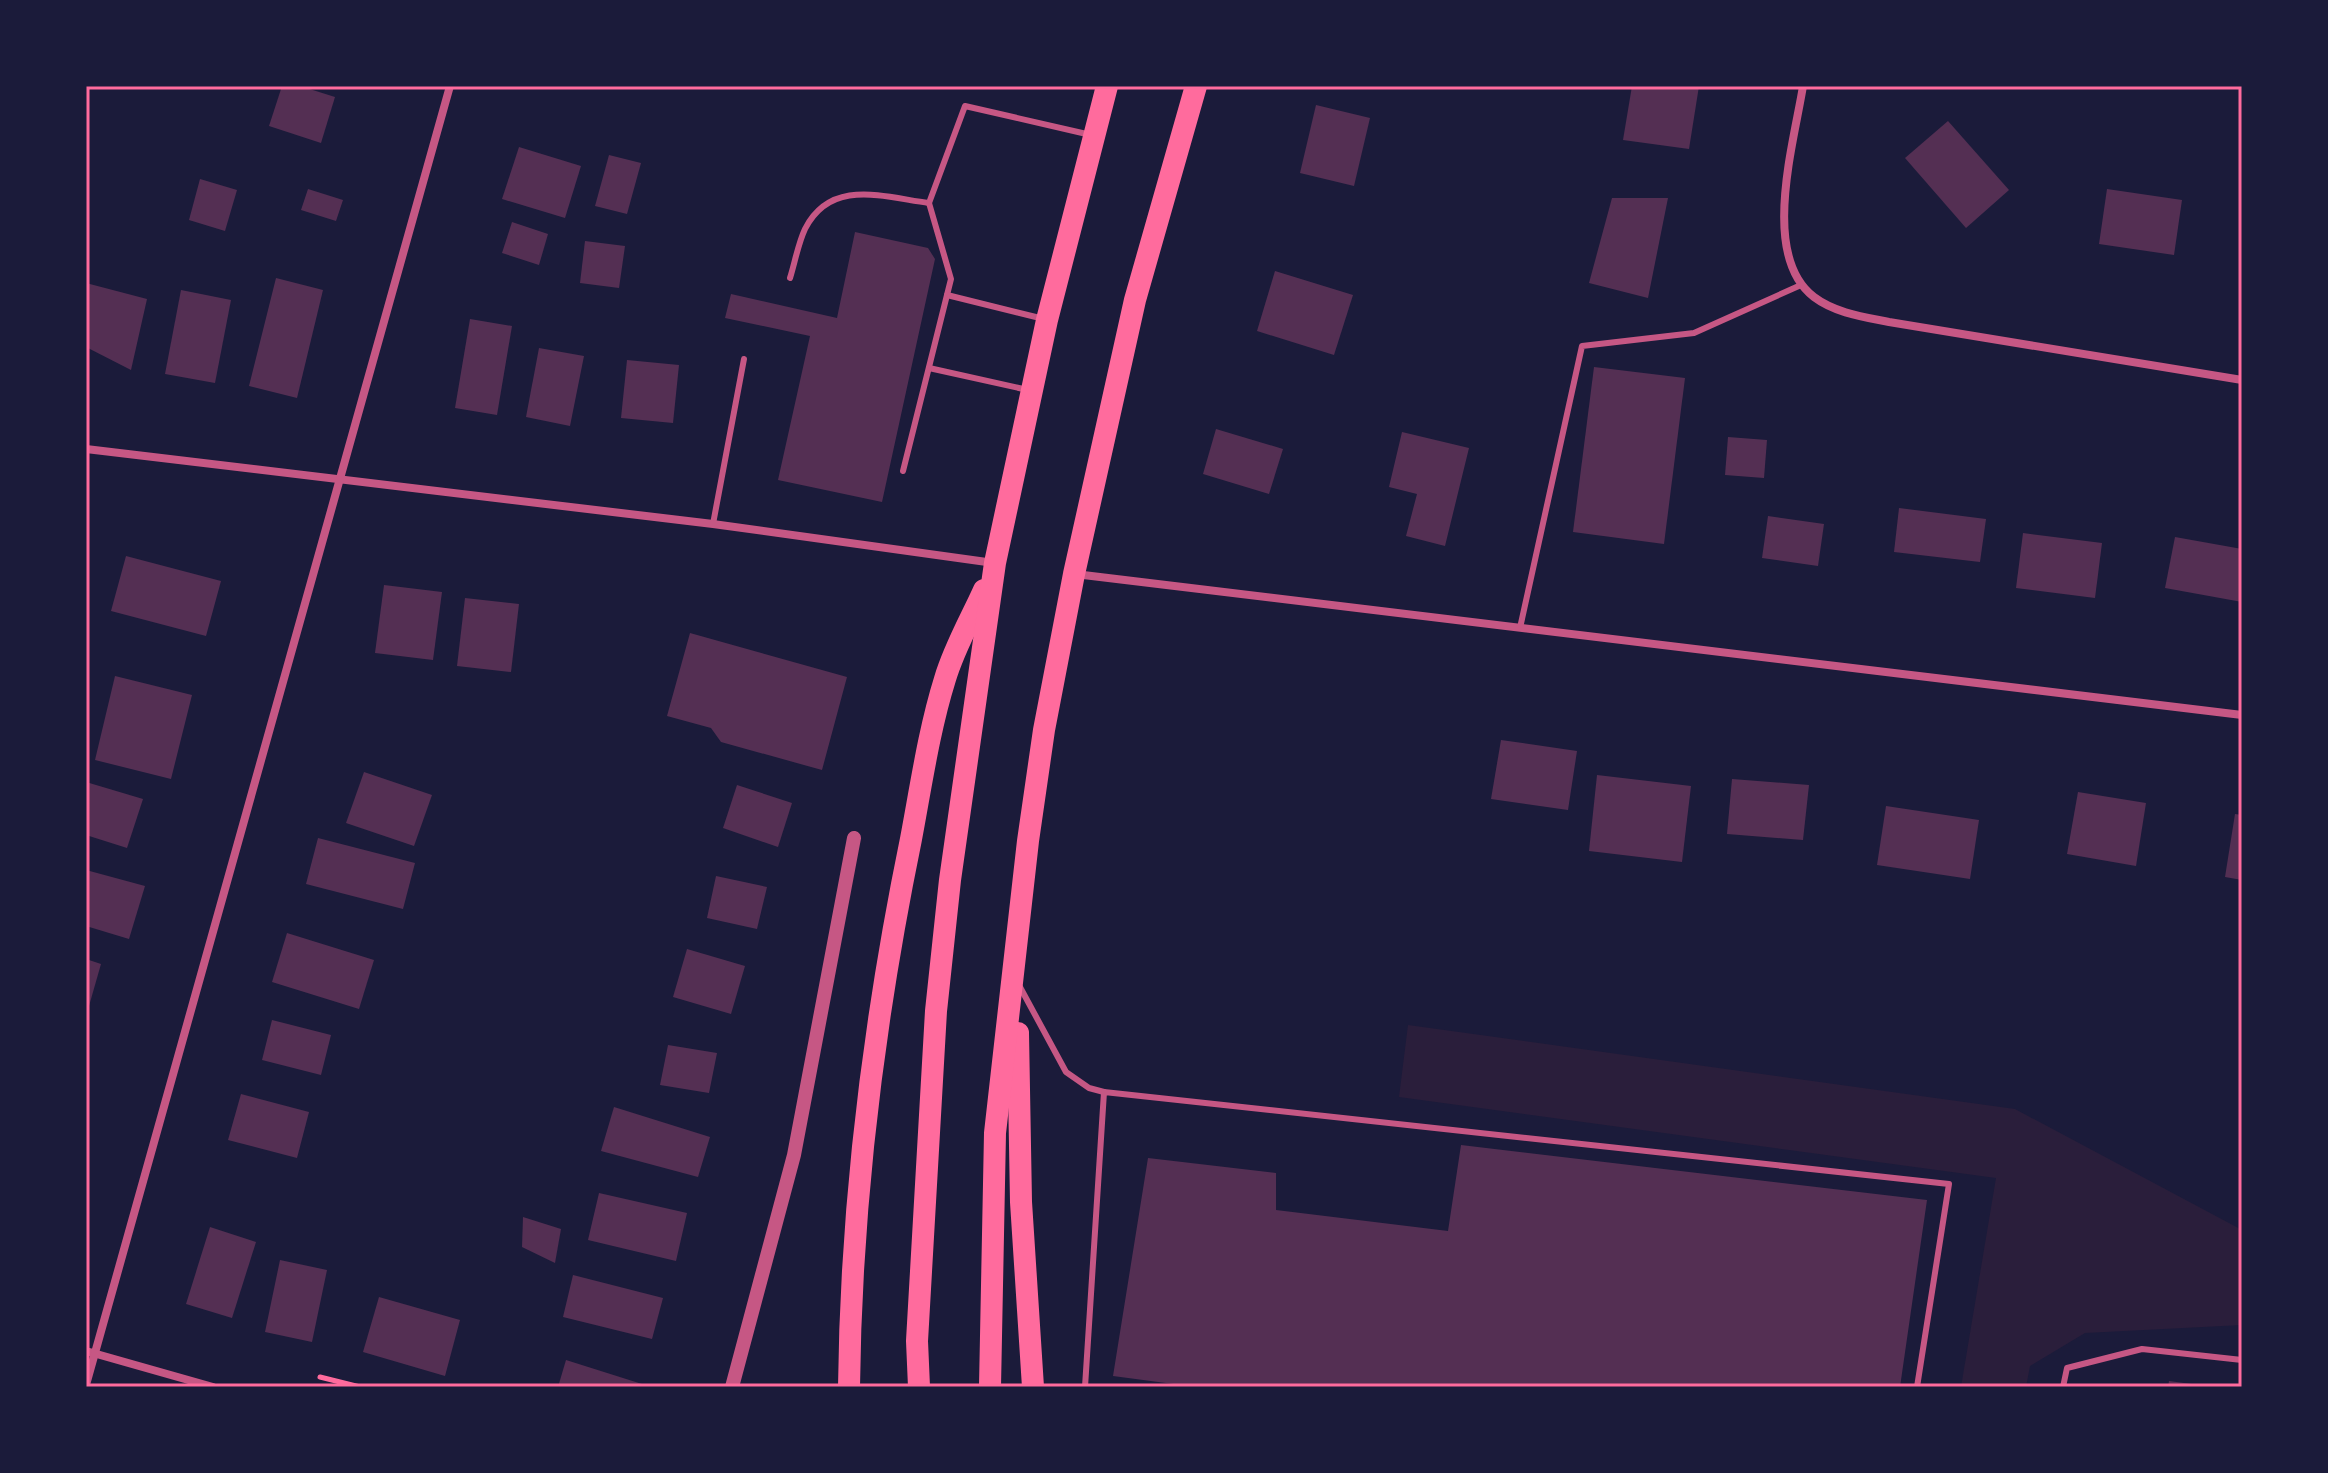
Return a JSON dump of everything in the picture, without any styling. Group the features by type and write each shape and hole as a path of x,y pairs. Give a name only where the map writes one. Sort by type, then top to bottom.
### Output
{"highway":[{"path":"919,1387 917,1341 936,1011 950,880 995,563 1047,320 1107,86"},
{"path":"990,1387 995,1133 1044,730 1074,574 1135,300 1196,86"},
{"path":"849,1387 850,1326 862,1159 879,1018 903,875 945,678 995,563"},
{"path":"1021,900 1017,982 1021,1202 1033,1387"}],"street":[{"path":"86,1385 90,1352 342,480 450,86"},
{"path":"1803,86 1785,197 1786,250 1801,285 1827,305 1889,322 2242,380"},
{"path":"86,449 713,524 995,563"},
{"path":"1074,574 2242,715"},
{"path":"732,1387 794,1155 854,838"},
{"path":"90,1352 213,1387"}],"lane":[{"path":"903,471 951,279 929,203 965,106 1094,135"},
{"path":"790,278 805,230 822,205 857,193 929,203"},
{"path":"1520,628 1582,346 1694,333 1801,285"},
{"path":"947,295 1047,320"},
{"path":"713,524 744,359"},
{"path":"929,368 1032,391"},
{"path":"1017,982 1066,1072 1089,1088 1104,1092 1949,1184 1917,1387"},
{"path":"1085,1387 1104,1092"},
{"path":"2063,1387 2067,1368 2142,1349 2242,1360"}],"path":[{"path":"320,1377 360,1387"}],"shaded area":[{"path":"1408,1025 2015,1109 2242,1230 2242,1325 2085,1333 2030,1366 2026,1387 1961,1387 1996,1178 1399,1097"}],"building":[{"path":"282,86 300,86 335,97 321,143 269,126"},
{"path":"1632,86 1699,86 1689,149 1623,140"},
{"path":"1316,105 1370,118 1354,186 1300,173"},
{"path":"1948,121 2009,190 1966,228 1905,158"},
{"path":"519,147 581,166 565,218 502,199"},
{"path":"609,155 641,163 627,214 595,206"},
{"path":"200,179 237,190 225,231 189,220"},
{"path":"308,189 343,200 336,221 301,210"},
{"path":"2107,189 2182,200 2174,255 2099,244"},
{"path":"1612,198 1668,198 1648,298 1589,283"},
{"path":"512,222 548,234 539,265 502,253"},
{"path":"855,232 928,248 935,259 882,502 778,480 810,336 725,318 731,294 837,318"},
{"path":"585,241 625,246 619,288 580,283"},
{"path":"1275,271 1353,295 1334,355 1257,331"},
{"path":"276,278 323,290 297,398 249,386"},
{"path":"86,283 147,299 131,370 86,347"},
{"path":"181,290 231,300 215,383 165,374"},
{"path":"470,319 512,326 497,415 455,408"},
{"path":"539,348 584,356 570,426 526,417"},
{"path":"627,360 679,365 673,423 621,418"},
{"path":"1594,367 1685,378 1664,544 1573,532"},
{"path":"1216,429 1283,449 1269,494 1203,474"},
{"path":"1402,432 1469,448 1445,546 1406,536 1417,494 1389,487"},
{"path":"1728,437 1767,440 1764,478 1725,475"},
{"path":"1899,508 1986,519 1980,562 1894,552"},
{"path":"1768,516 1824,524 1818,566 1762,558"},
{"path":"2023,533 2102,543 2095,598 2016,588"},
{"path":"2175,537 2242,549 2242,602 2165,588"},
{"path":"126,556 221,581 206,636 111,611"},
{"path":"384,585 442,592 433,660 375,653"},
{"path":"465,598 519,604 511,672 457,666"},
{"path":"690,633 847,677 822,770 721,742 711,728 667,716"},
{"path":"115,676 192,695 171,779 95,760"},
{"path":"1501,740 1577,751 1568,810 1491,799"},
{"path":"364,772 432,795 414,846 346,823"},
{"path":"1597,775 1691,786 1682,862 1589,851"},
{"path":"1732,779 1809,785 1803,840 1727,834"},
{"path":"86,782 143,799 127,848 86,835"},
{"path":"737,785 792,803 778,847 723,828"},
{"path":"2078,792 2146,803 2136,866 2067,854"},
{"path":"1886,806 1979,820 1970,879 1877,865"},
{"path":"2235,814 2242,815 2242,880 2225,877"},
{"path":"318,838 415,863 403,909 306,884"},
{"path":"86,870 145,886 129,939 86,926"},
{"path":"716,876 767,887 757,929 707,918"},
{"path":"287,933 374,960 359,1009 272,982"},
{"path":"687,949 745,966 731,1014 673,997"},
{"path":"86,959 101,964 87,1013 86,1013"},
{"path":"272,1020 331,1035 321,1075 262,1060"},
{"path":"668,1045 717,1053 709,1093 660,1085"},
{"path":"241,1094 309,1112 297,1158 228,1140"},
{"path":"614,1107 710,1137 698,1177 601,1151"},
{"path":"1461,1145 1927,1200 1900,1387 1196,1387 1113,1376 1148,1158 1276,1173 1276,1210 1448,1231"},
{"path":"599,1193 687,1213 676,1261 588,1240"},
{"path":"523,1217 561,1229 555,1263 522,1247"},
{"path":"210,1227 256,1242 232,1318 186,1304"},
{"path":"280,1260 327,1270 312,1342 265,1332"},
{"path":"573,1275 663,1298 652,1339 563,1317"},
{"path":"379,1297 460,1320 445,1376 363,1352"},
{"path":"566,1360 642,1384 641,1387 558,1387"},
{"path":"2169,1381 2199,1385 2199,1387 2168,1387"}]}
